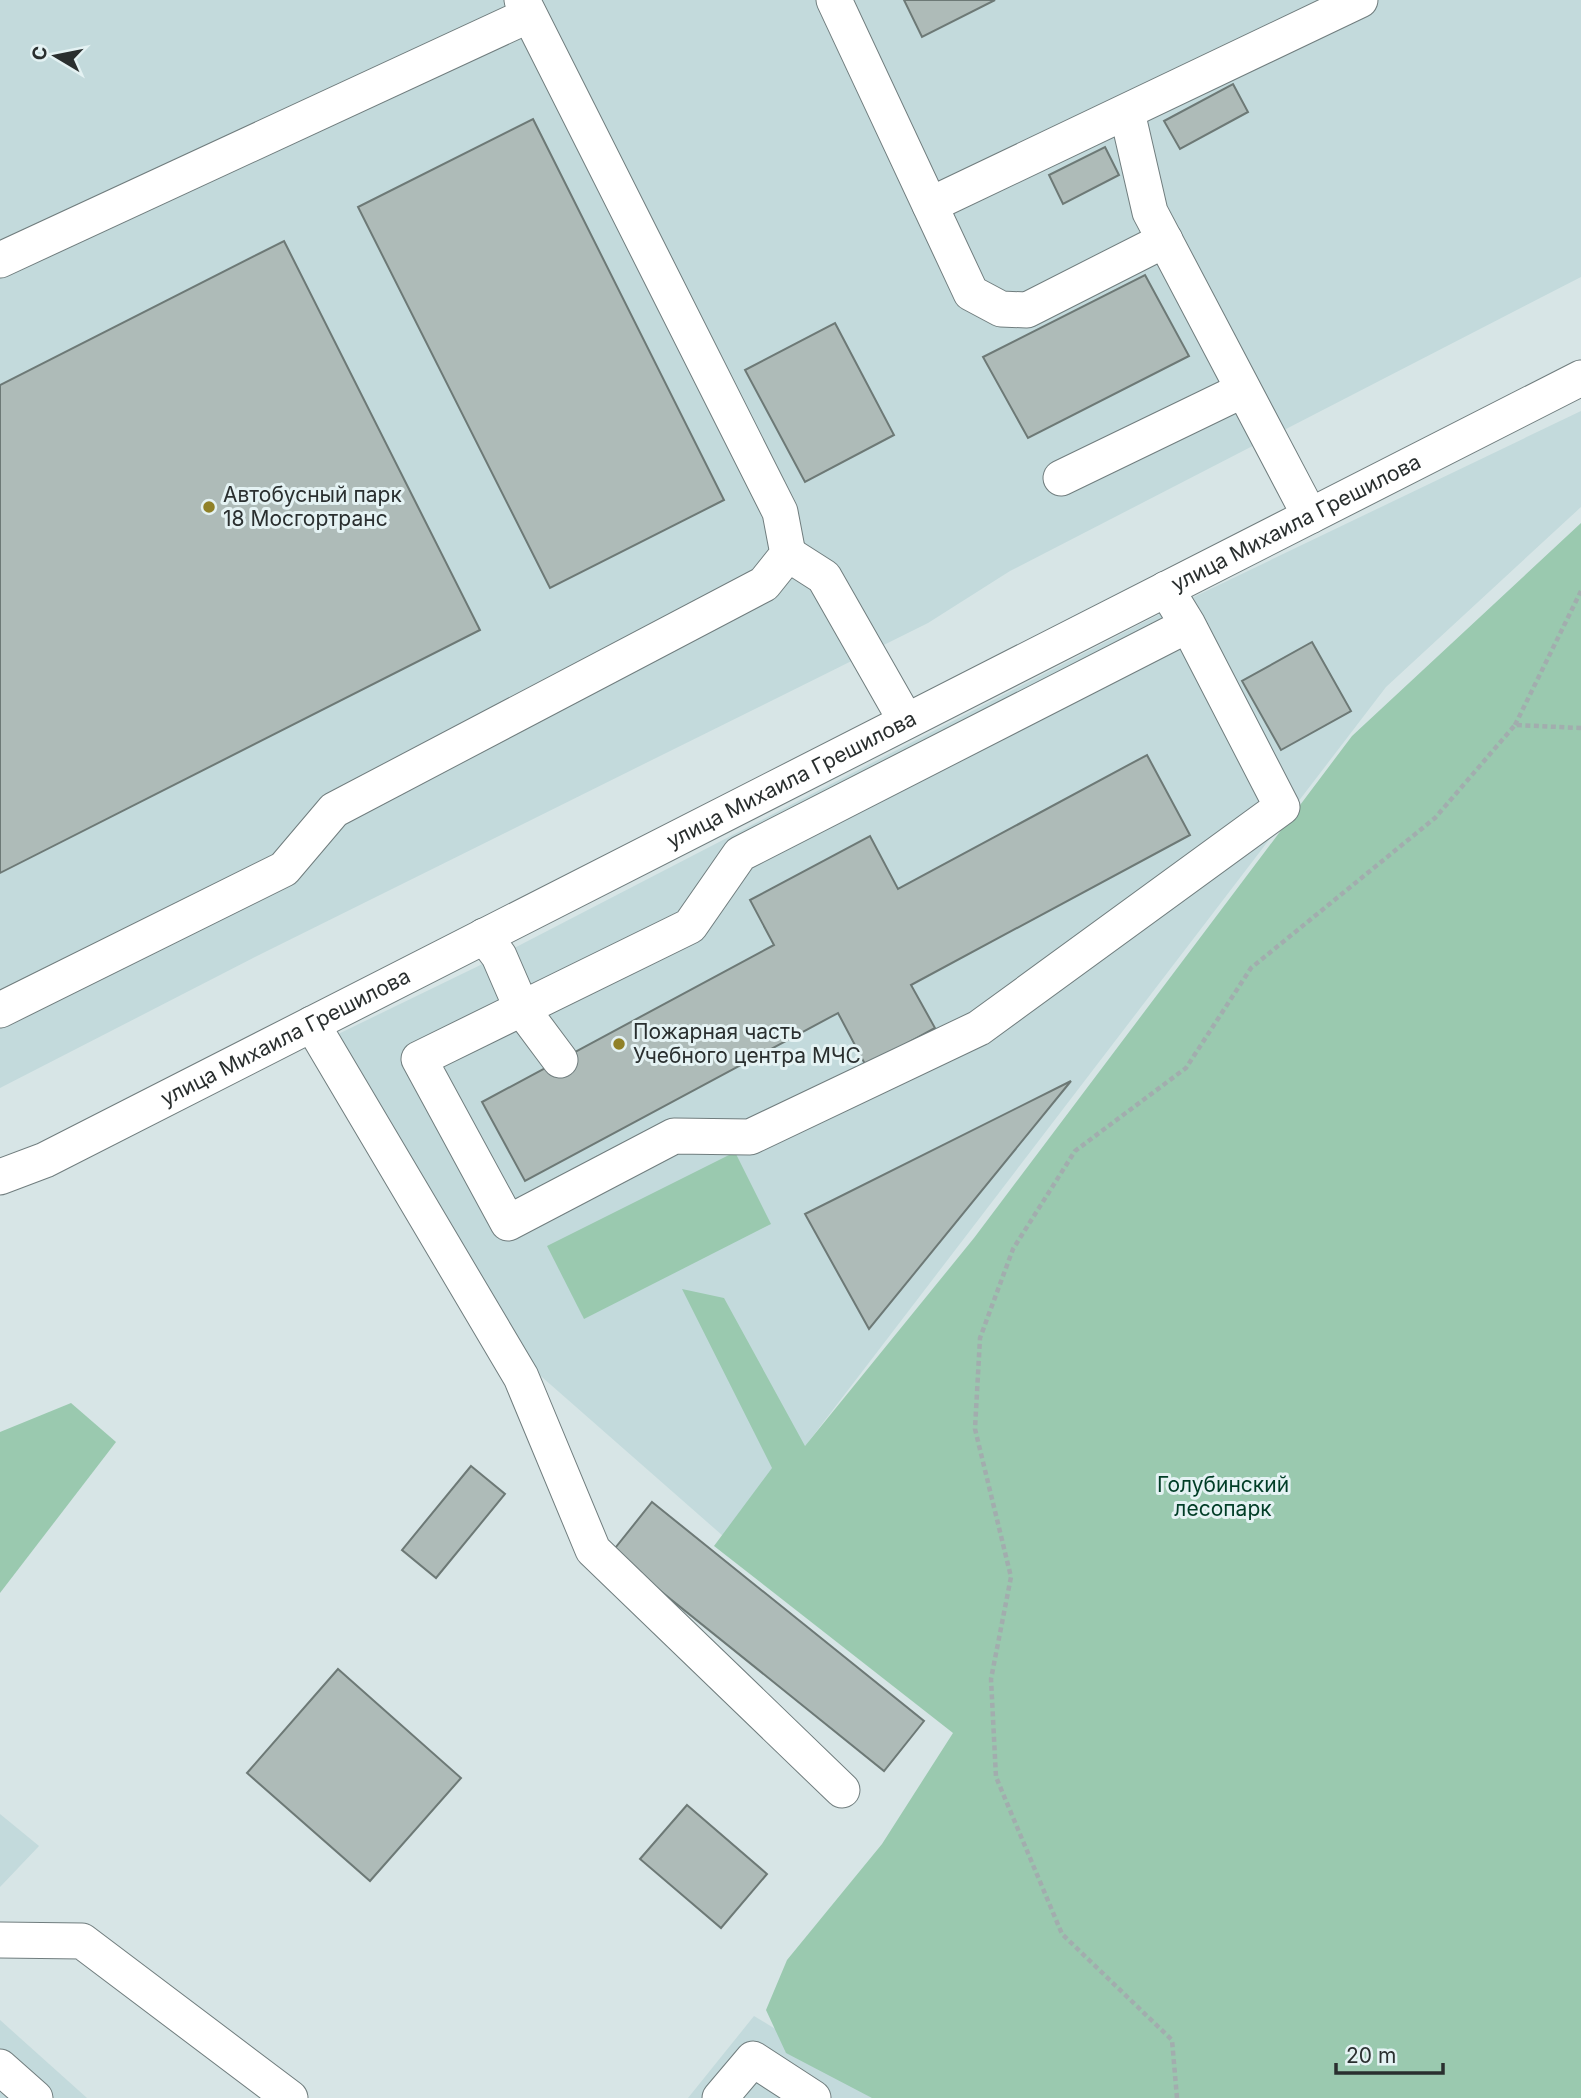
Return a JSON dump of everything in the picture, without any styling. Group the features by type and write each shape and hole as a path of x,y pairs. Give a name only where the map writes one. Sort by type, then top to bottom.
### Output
{"street":[{"path":"834,0 971,293 1001,309 1027,310 1165,240"},
{"path":"930,205 1360,0"},
{"path":"0,260 525,8 780,512 788,554 824,577 906,721"},
{"path":"1126,112 1150,212 1310,516"},
{"name":"улица Михаила Грешилова","path":"0,1177 45,1160 1581,378"},
{"path":"1061,478 1243,390"},
{"path":"0,1010 284,869 334,810 764,584 788,554"},
{"path":"1166,589 1188,625 1282,807 978,1028 750,1138 674,1136 508,1223 419,1059 690,926 740,854 1188,625"},
{"path":"484,936 499,956 522,1009 560,1060"},
{"path":"312,1024 521,1377 593,1549 842,1790"},
{"path":"0,1940 82,1941 290,2098"},
{"path":"720,2098 753,2059 813,2098"},
{"path":"0,2067 35,2098"}],"path":[{"path":"1177,2098 1172,2040 1062,1934 996,1777 991,1679 1011,1577 975,1429 980,1338 1013,1250 1075,1151 1186,1068 1251,968 1436,818 1515,725 1581,591"},
{"path":"1515,725 1581,729"}],"shaded area":[{"name":"Автобусный парк 18 Мосгортранс","path":"0,0 1581,0 1581,277 1010,571 928,623 261,954 0,1088"},
{"path":"1581,411 1581,507 1386,687 731,1543 518,1356 330,1038 499,956 1177,605"},
{"path":"0,1814 39,1846 0,1887"},
{"path":"754,2016 889,2098 688,2098"},
{"path":"0,2020 87,2098 0,2098"}],"green space":[{"name":"Голубинский лесопарк","path":"1581,523 1581,2098 872,2098 786,2053 766,2010 787,1960 882,1844 953,1733 714,1546 772,1468 682,1289 724,1298 805,1446 974,1238 1352,736"},
{"path":"735,1152 771,1224 584,1319 547,1246"},
{"path":"71,1403 116,1442 0,1593 0,1432"}],"building":[{"path":"904,0 995,0 922,37"},
{"path":"1233,84 1248,112 1180,149 1164,121"},
{"path":"533,119 724,500 550,588 358,207"},
{"path":"1105,147 1119,175 1063,204 1049,175"},
{"name":"Автобусный парк 18 Мосгортранс","path":"284,241 480,630 0,873 0,385"},
{"path":"1145,275 1189,356 1028,438 983,357"},
{"path":"835,323 894,435 805,482 745,370"},
{"path":"1312,642 1351,711 1281,750 1242,681"},
{"path":"1147,755 1190,835 911,985 935,1028 866,1066 838,1013 525,1181 482,1102 774,945 750,900 870,836 898,889"},
{"path":"1071,1081 869,1329 805,1214"},
{"path":"471,1466 505,1494 436,1578 402,1550"},
{"path":"652,1502 924,1721 884,1771 612,1552"},
{"path":"338,1669 461,1778 370,1881 247,1773"},
{"path":"687,1805 767,1874 721,1928 640,1859"}],"place":[{"name":"Автобусный парк 18 Мосгортранс","path":"209,507"},
{"name":"Пожарная часть Учебного центра МЧС","path":"619,1044"}]}
